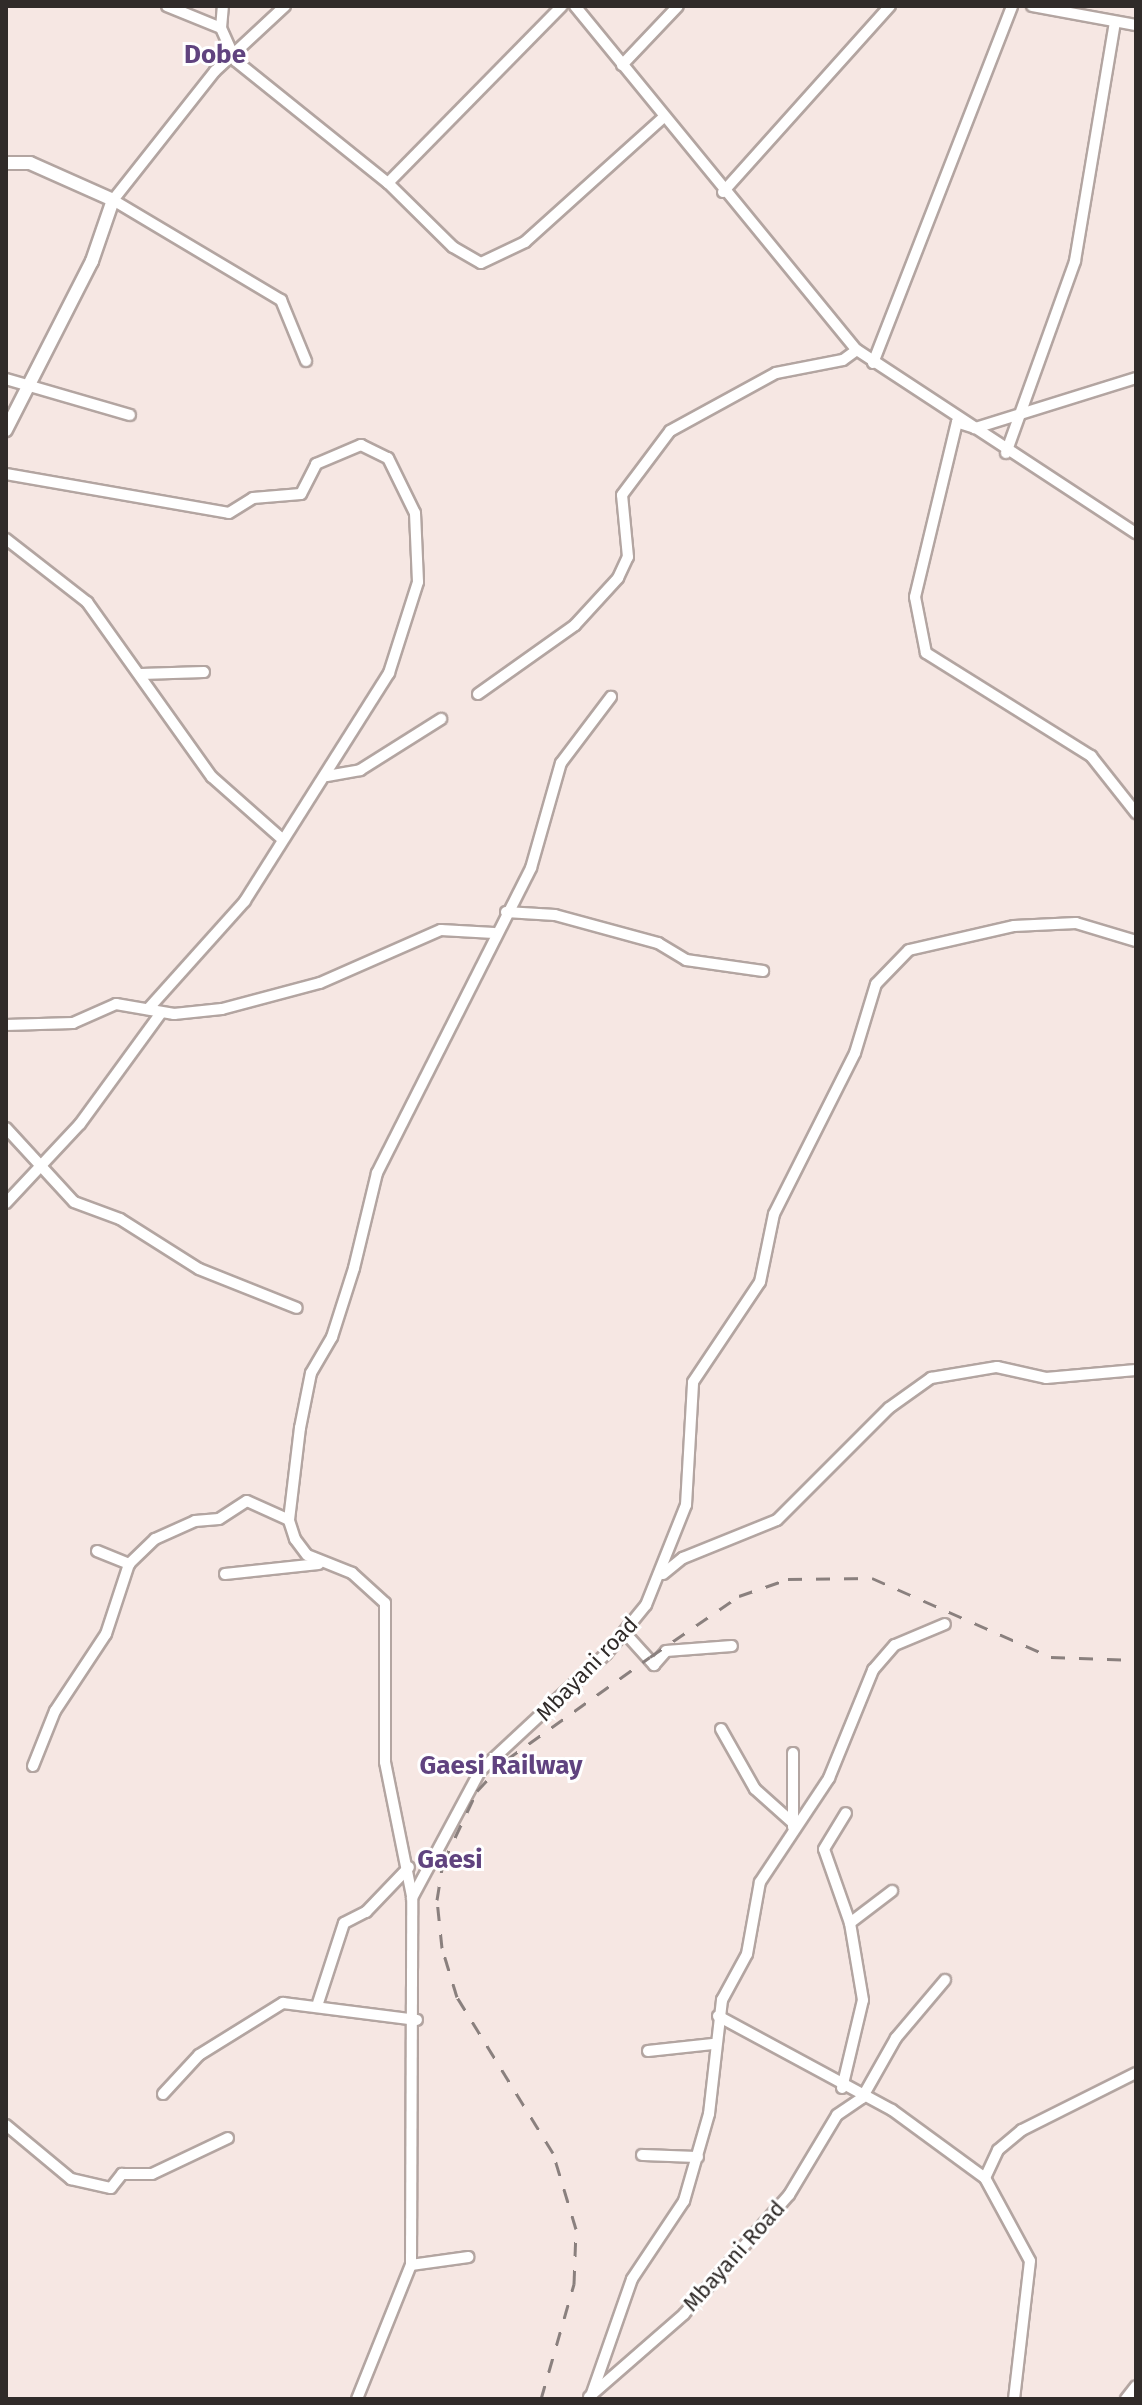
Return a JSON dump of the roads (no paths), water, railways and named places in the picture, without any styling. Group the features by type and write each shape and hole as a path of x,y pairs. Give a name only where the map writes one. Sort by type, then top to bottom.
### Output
{"street":[{"path":"167,6 221,28"},
{"path":"223,6 221,28 232,53 388,183 465,257 491,262 546,224 664,117"},
{"path":"6,430 92,261 113,200 232,53 285,6"},
{"path":"388,183 562,6"},
{"path":"575,6 723,192 857,350 957,422 1136,533"},
{"path":"622,65 678,6"},
{"path":"723,192 890,6"},
{"path":"873,363 1012,6"},
{"path":"1032,6 1136,25"},
{"path":"1006,453 1075,261 1115,23"},
{"path":"6,163 30,163 113,200 281,300 306,361"},
{"path":"478,694 608,593 628,557 622,495 670,431 776,373 843,360 857,350"},
{"path":"957,422 975,428 1019,416 1068,394 1136,378"},
{"path":"6,379 25,389 130,415"},
{"path":"957,422 917,566 919,645 1091,756 1136,813"},
{"path":"6,474 221,513 253,498 301,494 316,464 350,447 378,449 388,458 415,513 418,582 389,673 353,720 327,776 282,839 236,913 148,1009"},
{"path":"6,539 87,602 212,777 282,839"},
{"path":"141,674 204,672"},
{"path":"357,2399 411,2265 417,2020 412,1898 409,1867 385,1762 385,1603 352,1573 324,1564 299,1546 289,1520 308,1382 335,1329 369,1192 494,933 537,852 561,763 611,697"},
{"path":"327,776 360,770 441,719"},
{"path":"506,912 566,917 658,943 686,960 763,971"},
{"name":"Mbayani road","path":"412,1898 480,1771 626,1634 658,1578 686,1505 693,1382 760,1282 774,1214 855,1053 888,964 919,947 1027,924 1088,924 1136,941"},
{"path":"6,1025 73,1023 107,1005 161,1013 222,1009 320,983 441,930 494,933"},
{"path":"6,1203 38,1170 161,1013"},
{"path":"6,1128 38,1170 74,1202 120,1219 182,1260 297,1308"},
{"path":"658,1578 683,1558 777,1520 889,1408 931,1378 997,1367 1046,1378 1136,1370"},
{"path":"33,1766 55,1711 106,1634 129,1564 155,1539 219,1519 244,1502 289,1520"},
{"path":"97,1551 129,1564"},
{"path":"225,1574 324,1564"},
{"path":"589,2398 622,2302 677,2215 698,2157 718,2016 747,1954 760,1882 793,1826 829,1778 873,1670 895,1645 945,1624"},
{"path":"626,1634 654,1665 666,1651 732,1646"},
{"path":"721,1729 764,1801 793,1826"},
{"path":"793,1753 793,1826"},
{"path":"842,2088 862,2006 850,1923 824,1849 846,1813"},
{"path":"318,2003 344,1923 366,1912 409,1867"},
{"path":"850,1923 892,1891"},
{"name":"Mbayani Road","path":"589,2398 712,2285 807,2172 837,2115 862,2098 901,2031 945,1980"},
{"path":"163,2094 199,2055 278,2005 318,2003 417,2020"},
{"path":"718,2016 842,2088 914,2124 985,2178 1030,2261 1014,2399"},
{"path":"648,2051 713,2044"},
{"path":"985,2178 998,2150 1022,2130 1136,2073"},
{"path":"6,2125 71,2179 111,2188 122,2174 152,2174 228,2138"},
{"path":"642,2155 698,2157"},
{"path":"411,2265 468,2257"},
{"path":"1126,2399 1136,2386"}],"railway":[{"path":"541,2399 574,2284 576,2229 553,2153 457,1997 442,1948 437,1900 443,1863 477,1791 506,1760 739,1596 788,1579 872,1578 1051,1657 1136,1660"}],"district":[{"name":"Dobe","path":"215,55"},
{"name":"Gaesi Railway","path":"501,1766"},
{"name":"Gaesi","path":"450,1860"}]}
